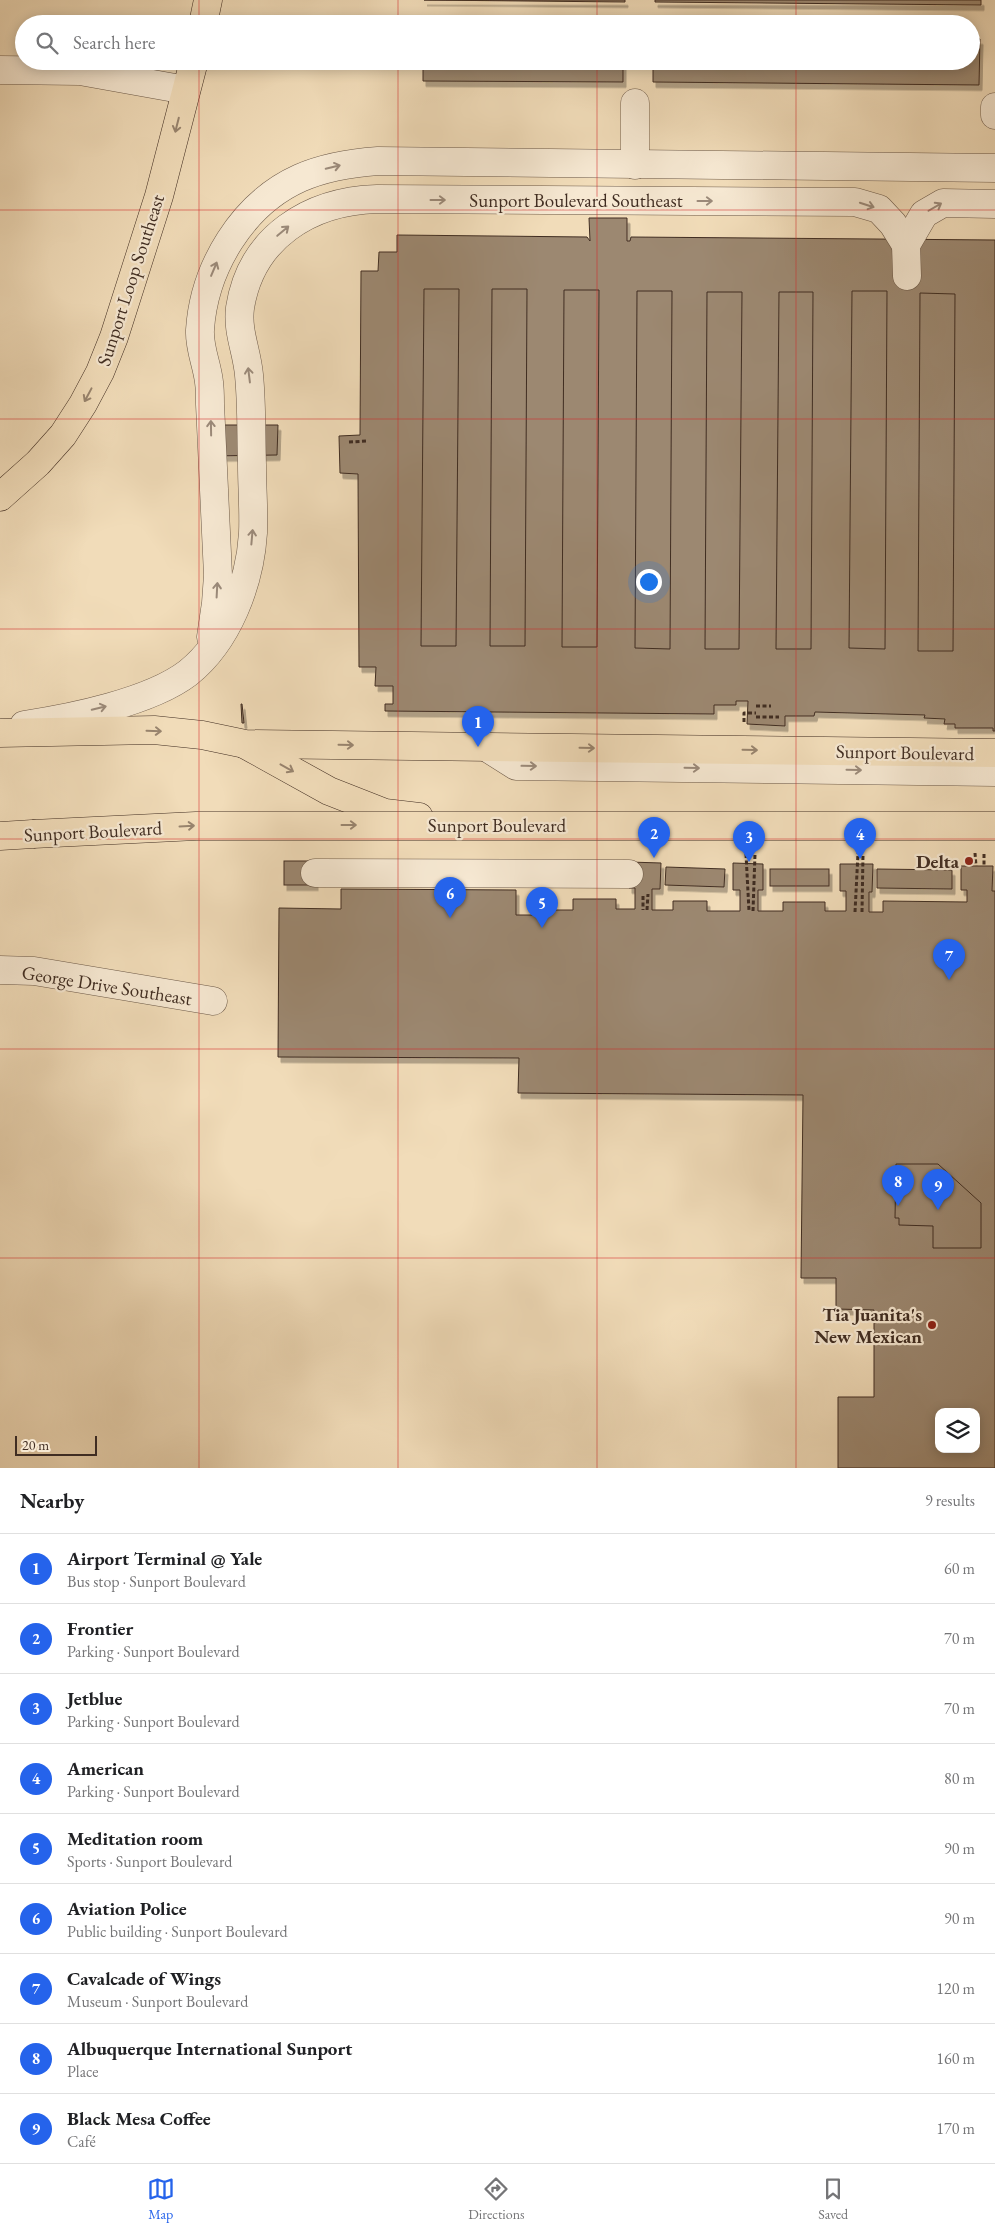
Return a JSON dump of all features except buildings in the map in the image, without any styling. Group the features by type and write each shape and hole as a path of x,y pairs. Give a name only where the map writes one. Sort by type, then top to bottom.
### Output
{"main road":[{"path":"205,15 208,0"},
{"name":"Sunport Loop Southeast","path":"0,497 38,463 63,435 83,404 100,372 114,337 159,196 192,70"},
{"name":"Sunport Boulevard","path":"0,734 154,730 202,735 245,744 995,753"},
{"name":"Sunport Boulevard","path":"245,744 329,791 385,813 446,820 995,819"},
{"name":"Sunport Boulevard","path":"0,836 196,826 995,826"}],"street":[{"path":"0,70 80,71 186,90"},
{"path":"636,103 636,166"},
{"path":"995,107 995,115"},
{"path":"206,655 216,603 218,575 209,380 200,347 203,301 221,252 238,229 276,192 299,179 324,169 351,163 378,161 636,166 995,168"},
{"name":"Sunport Boulevard Southeast","path":"0,728 51,721 166,687 187,673 206,655 221,634 243,586 250,560 253,532 249,372 239,329 245,288 253,269 264,251 277,236 294,222 313,211 355,200 855,202 879,209 893,224 906,245"},
{"path":"906,276 906,245 924,214 943,203 995,204"},
{"path":"486,747 516,766 995,772"},
{"path":"315,873 629,874"},
{"name":"George Drive Southeast","path":"0,970 34,971 213,1001"}],"path":[{"path":"349,442 368,441"},
{"path":"756,706 771,706"},
{"path":"756,717 778,717"},
{"path":"753,910 755,826"},
{"path":"862,912 864,826"}],"place":[{"name":"Airport Terminal @ Yale","path":"478,747"},
{"name":"Frontier","path":"654,858"},
{"name":"American","path":"860,859"},
{"name":"Delta","path":"969,861"},
{"name":"Jetblue","path":"749,862"},
{"name":"Aviation Police","path":"450,918"},
{"name":"Meditation room","path":"542,928"},
{"name":"Cavalcade of Wings","path":"949,980"},
{"name":"Albuquerque International Sunport","path":"898,1206"},
{"name":"Black Mesa Coffee","path":"938,1210"},
{"name":"Tia Juanita's New Mexican","path":"932,1325"}]}
